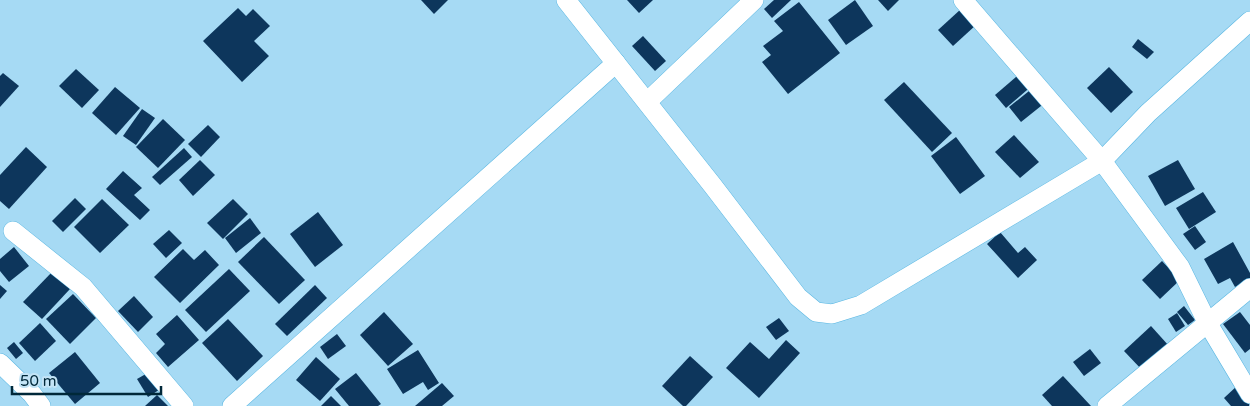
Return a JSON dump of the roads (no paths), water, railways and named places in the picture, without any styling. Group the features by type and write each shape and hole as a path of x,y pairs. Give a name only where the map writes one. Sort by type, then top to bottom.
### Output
{"street":[{"path":"566,0 714,186 798,298 816,312 832,314 861,305 1102,161 1148,113 1250,21"},
{"path":"647,102 754,0"},
{"path":"963,0 1102,161 1180,267 1207,322 1250,394"},
{"path":"232,406 616,63"},
{"path":"13,231 83,287 184,406"},
{"path":"1107,406 1250,288"},
{"path":"0,363 42,406"}]}
